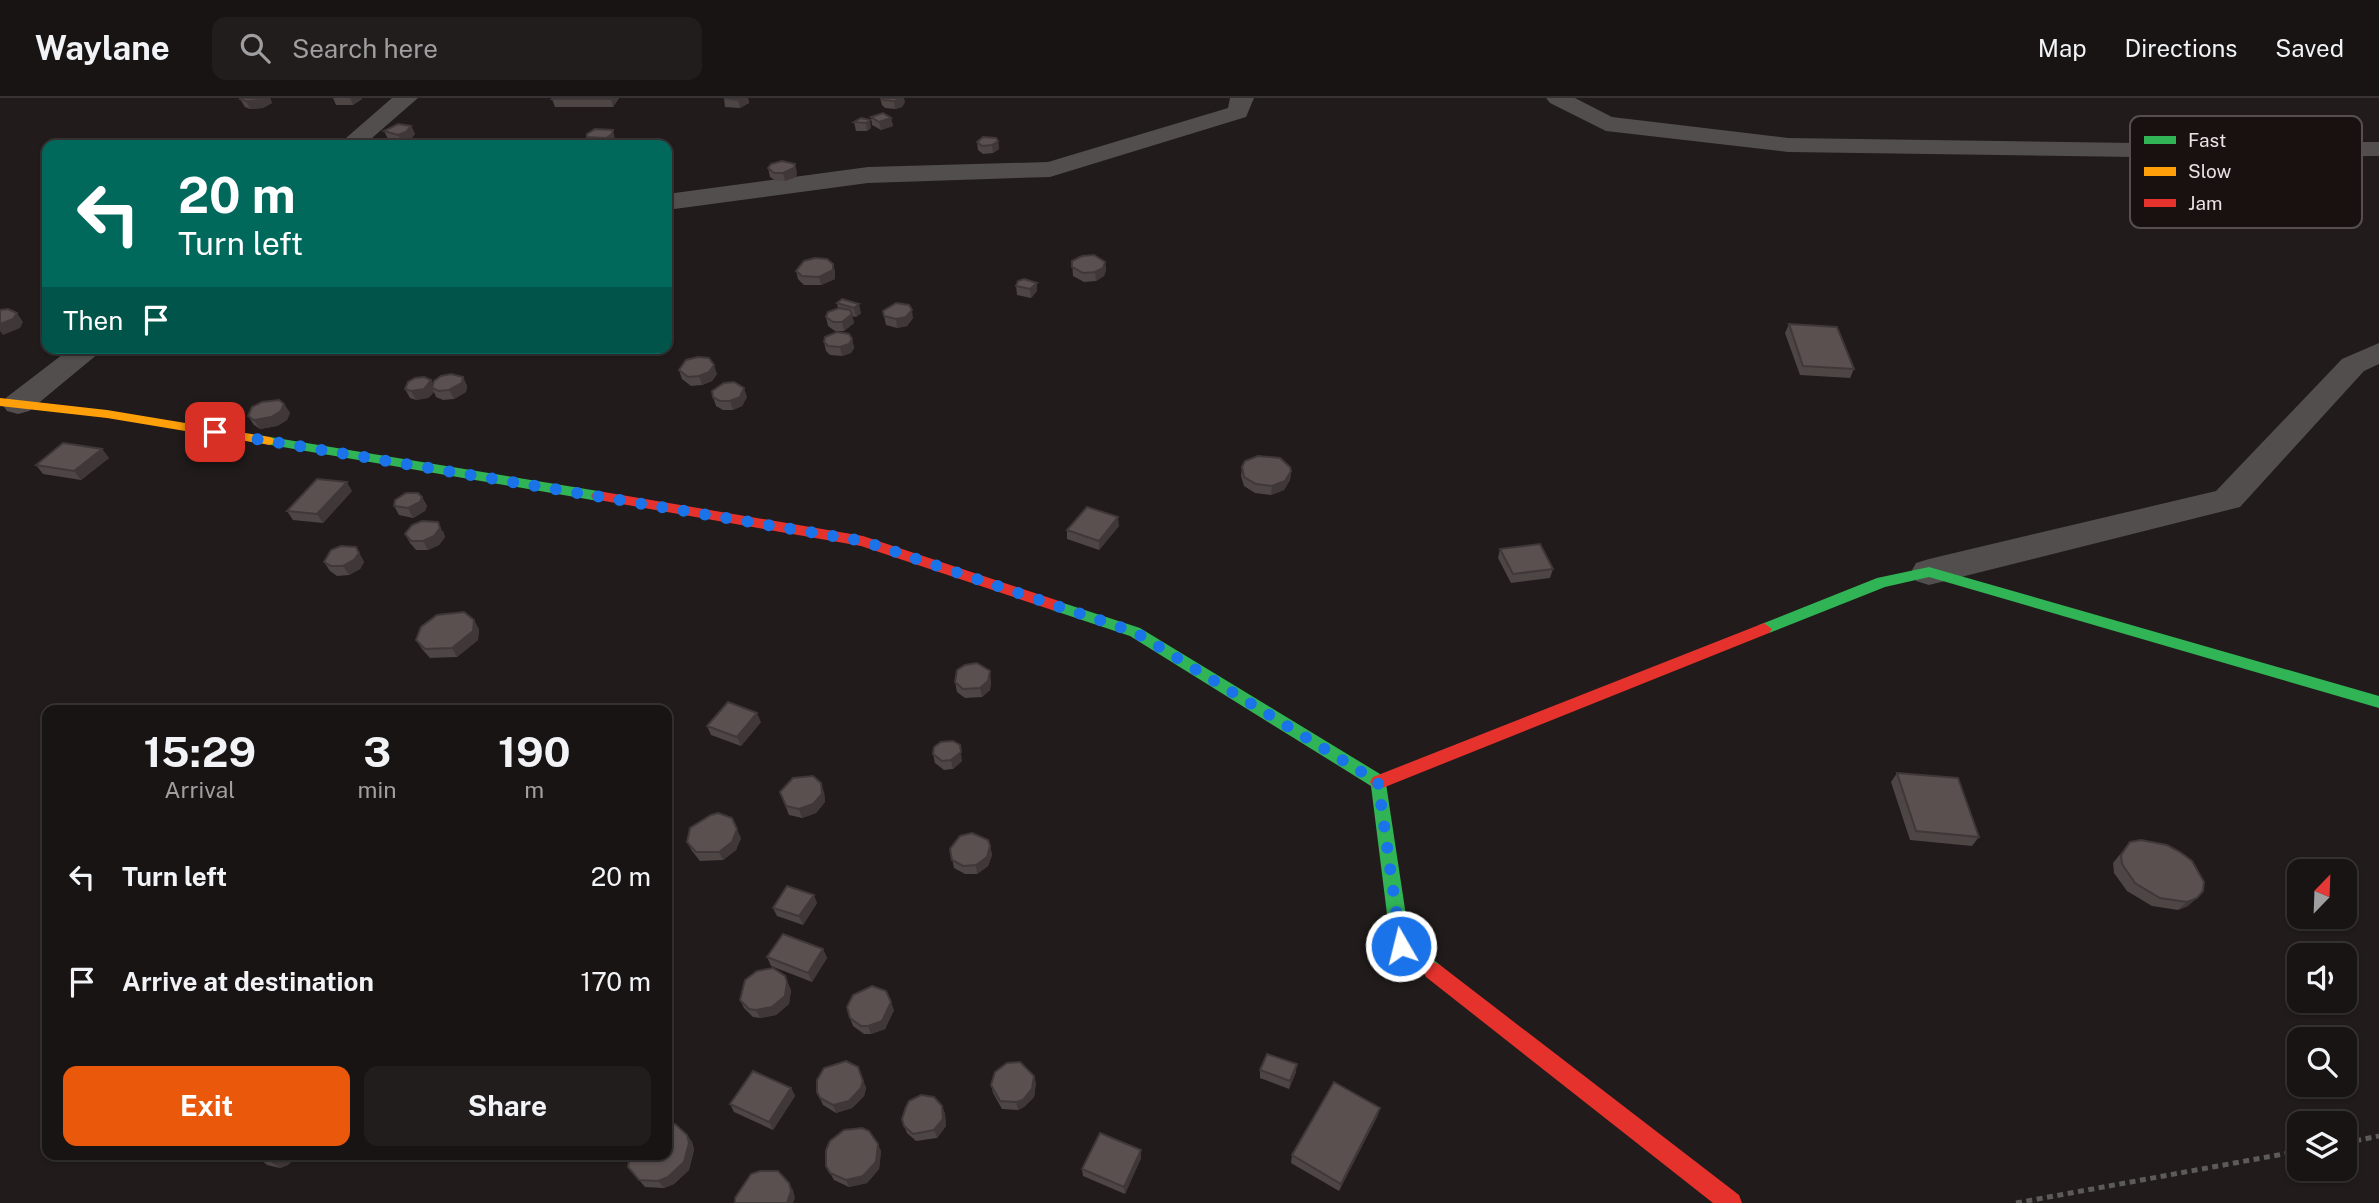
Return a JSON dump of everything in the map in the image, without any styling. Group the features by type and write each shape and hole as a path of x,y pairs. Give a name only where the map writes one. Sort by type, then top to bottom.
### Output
{"street":[{"path":"356,140 406,98"},
{"path":"672,201 868,175 1050,169 1238,112 1242,98"},
{"path":"1558,98 1606,124 1788,145 2130,150"},
{"path":"2362,149 2376,149"},
{"path":"1378,782 1882,582 2228,499 2353,365 2379,352"},
{"path":"9,403 81,354"},
{"path":"9,403 107,414 863,541 1135,632 1378,782"},
{"path":"1929,572 2379,702"},
{"path":"1378,782 1401,946 1731,1203"}],"path":[{"path":"2357,1141 2379,1136"},
{"path":"2016,1203 2287,1153"}],"building":[{"path":"241,98 261,98 246,101"},
{"path":"553,98 612,98 552,99"},
{"path":"881,98 902,98 894,101"},
{"path":"883,113 891,118 879,122 871,117"},
{"path":"861,118 870,120 866,123 854,122"},
{"path":"398,124 411,126 398,135 384,131"},
{"path":"595,129 613,130 606,138 587,137 587,134"},
{"path":"983,137 996,138 998,141 982,146 977,142"},
{"path":"782,161 795,164 794,168 783,173 774,173 768,168 771,164"},
{"path":"1094,255 1105,262 1103,268 1083,273 1072,267 1072,261 1082,256"},
{"path":"827,259 833,264 833,270 819,277 802,276 796,271 804,261"},
{"path":"1024,279 1037,283 1030,289 1016,286 1018,281"},
{"path":"842,299 859,304 854,308 837,303"},
{"path":"896,303 909,305 912,310 906,317 896,319 884,316 883,311"},
{"path":"839,308 850,310 852,314 842,322 833,322 826,317 828,312"},
{"path":"8,309 17,313 13,319 0,324 0,310"},
{"path":"1789,324 1837,327 1854,369 1803,366"},
{"path":"837,332 849,334 852,339 849,344 840,347 828,346 824,342 825,337"},
{"path":"709,358 714,365 709,372 688,377 679,370 686,360"},
{"path":"451,374 463,377 462,383 449,390 439,391 432,388 434,381"},
{"path":"424,377 431,380 424,389 405,389 408,382"},
{"path":"734,382 744,388 740,397 720,401 713,397 712,391 724,383"},
{"path":"279,400 284,404 281,411 271,417 254,420 248,416 252,407 262,402"},
{"path":"63,443 102,449 74,471 36,465"},
{"path":"1258,456 1280,458 1290,467 1291,471 1285,481 1272,486 1256,484 1244,477 1242,467 1245,461"},
{"path":"317,479 347,482 317,514 287,511"},
{"path":"406,493 418,493 422,497 420,502 408,508 394,506 395,500"},
{"path":"1087,507 1118,517 1099,541 1067,530"},
{"path":"422,521 438,522 440,528 434,536 423,541 411,541 405,534 412,525"},
{"path":"1540,544 1553,569 1513,574 1500,549"},
{"path":"341,546 356,547 359,553 354,560 343,566 331,566 324,562 331,550"},
{"path":"464,612 474,620 473,631 452,648 425,649 416,640 421,627 437,615"},
{"path":"977,663 990,671 988,681 980,688 963,689 955,682 957,670"},
{"path":"728,702 757,713 737,737 707,726"},
{"path":"953,741 960,745 961,752 951,760 942,761 933,754 934,747 941,742"},
{"path":"1897,773 1958,778 1979,837 1916,831"},
{"path":"813,776 821,783 822,794 813,804 799,809 786,806 780,792 793,778"},
{"path":"718,813 732,818 737,829 732,842 719,852 696,852 687,842 690,828"},
{"path":"972,833 988,840 990,846 987,857 976,865 963,866 952,860 950,849 960,836"},
{"path":"2141,840 2167,845 2192,861 2204,882 2203,891 2197,898 2187,902 2160,898 2135,883 2122,864 2121,855 2130,842"},
{"path":"787,886 814,895 799,916 773,908"},
{"path":"783,934 823,949 808,973 767,957"},
{"path":"773,968 785,976 785,996 772,1007 749,1009 740,1000 745,980 757,971"},
{"path":"872,986 886,991 891,1002 882,1021 861,1026 850,1018 847,1007 853,995"},
{"path":"1267,1054 1297,1064 1290,1081 1260,1070"},
{"path":"846,1061 858,1067 863,1081 861,1088 849,1101 833,1105 820,1098 817,1080 824,1068"},
{"path":"1020,1062 1034,1076 1032,1089 1023,1100 1000,1101 991,1085 995,1072 1007,1063"},
{"path":"753,1071 791,1088 769,1122 730,1104"},
{"path":"1334,1082 1380,1108 1341,1184 1292,1155"},
{"path":"921,1095 934,1097 942,1106 943,1119 934,1130 913,1134 904,1126 902,1119 909,1101"},
{"path":"672,1124 687,1135 689,1143 684,1162 668,1177 658,1181 639,1180 628,1167 629,1160 672,1160"},
{"path":"862,1128 869,1131 878,1144 876,1162 863,1176 846,1180 830,1173 826,1166 826,1150 830,1141 844,1130"},
{"path":"1100,1133 1141,1150 1124,1187 1082,1169"},
{"path":"778,1171 789,1183 791,1191 787,1203 735,1203 735,1198 751,1174"}],"traffic: fast":[{"path":"270,441 598,496"},
{"path":"1764,629 1882,582 1929,572 2379,702"},
{"path":"1057,606 1135,632 1379,782 1401,946 1433,971"}],"traffic: slow":[{"path":"0,402 107,414 270,441"}],"traffic: jam":[{"path":"598,496 863,541 1057,606"},
{"path":"1379,782 1764,629"},
{"path":"1433,971 1731,1203"}],"route":[{"path":"215,432 863,541 1135,632 1378,782 1401,946"}]}
